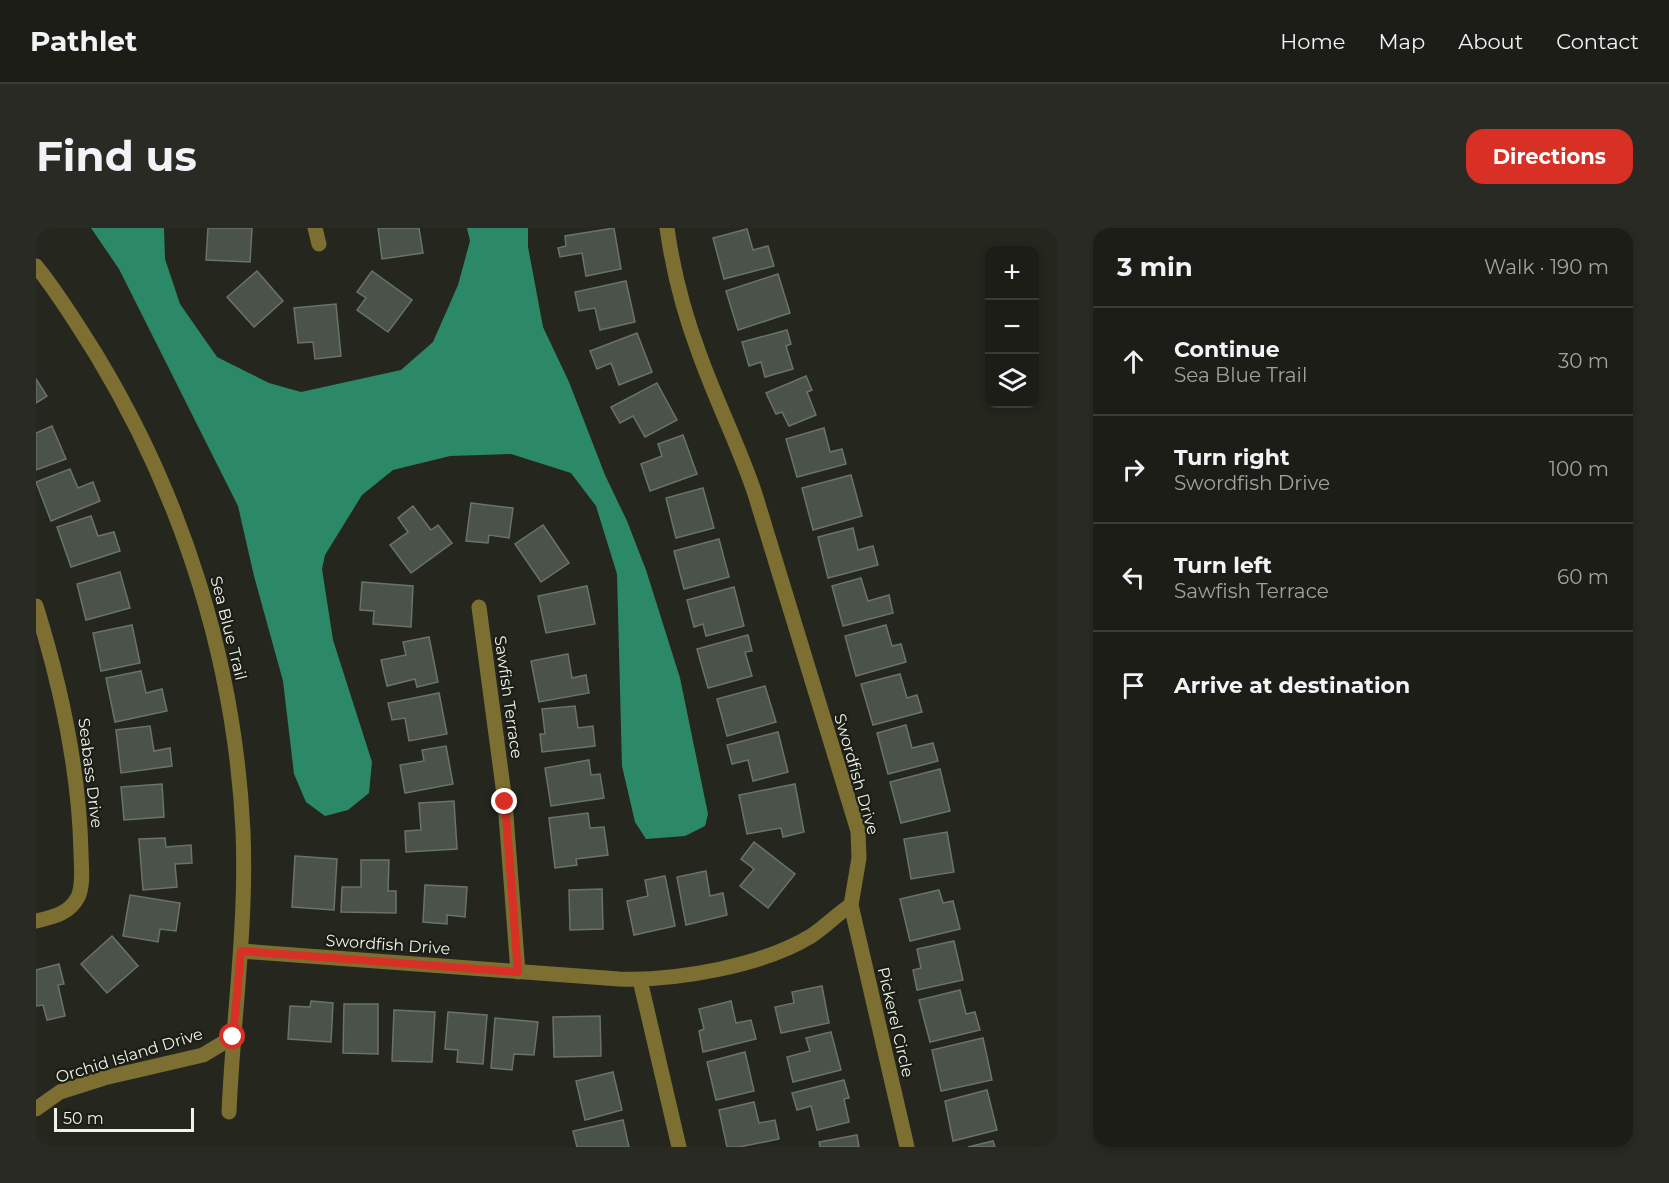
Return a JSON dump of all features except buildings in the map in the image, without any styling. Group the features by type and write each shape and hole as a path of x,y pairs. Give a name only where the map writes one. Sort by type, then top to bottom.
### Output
{"street":[{"path":"315,228 319,244"},
{"name":"Swordfish Drive","path":"241,951 640,980 698,973 771,955 812,935 851,905 858,858 858,831 755,494 742,455 699,354 681,299 667,228"},
{"name":"Sea Blue Trail","path":"37,270 83,333 122,399 147,448 174,509 196,571 214,635 228,700 243,831 244,897 229,1112"},
{"name":"Seabass Drive","path":"36,606 52,656 67,725 75,775 81,881 79,895 72,906 59,915 36,921"},
{"name":"Sawfish Terrace","path":"479,607 505,802 518,972"},
{"name":"Pickerel Circle","path":"851,905 907,1147"},
{"path":"640,980 679,1147"},
{"name":"Orchid Island Drive","path":"36,1109 60,1092 104,1078 203,1055 233,1037"}],"shaded area":[{"path":"91,228 164,228 165,259 180,304 217,357 269,383 301,392 401,370 433,342 458,285 470,241 467,228 528,228 528,247 543,327 569,382 605,475 627,521 646,570 680,678 708,814 705,826 685,836 646,839 635,822 622,766 617,574 596,506 571,473 511,454 450,456 393,470 362,495 325,555 322,569 333,640 372,762 369,793 348,810 325,816 306,802 294,774 283,681 254,576 238,506 119,269"}],"route":[{"path":"233,1037 241,951 518,972 505,802"}]}
